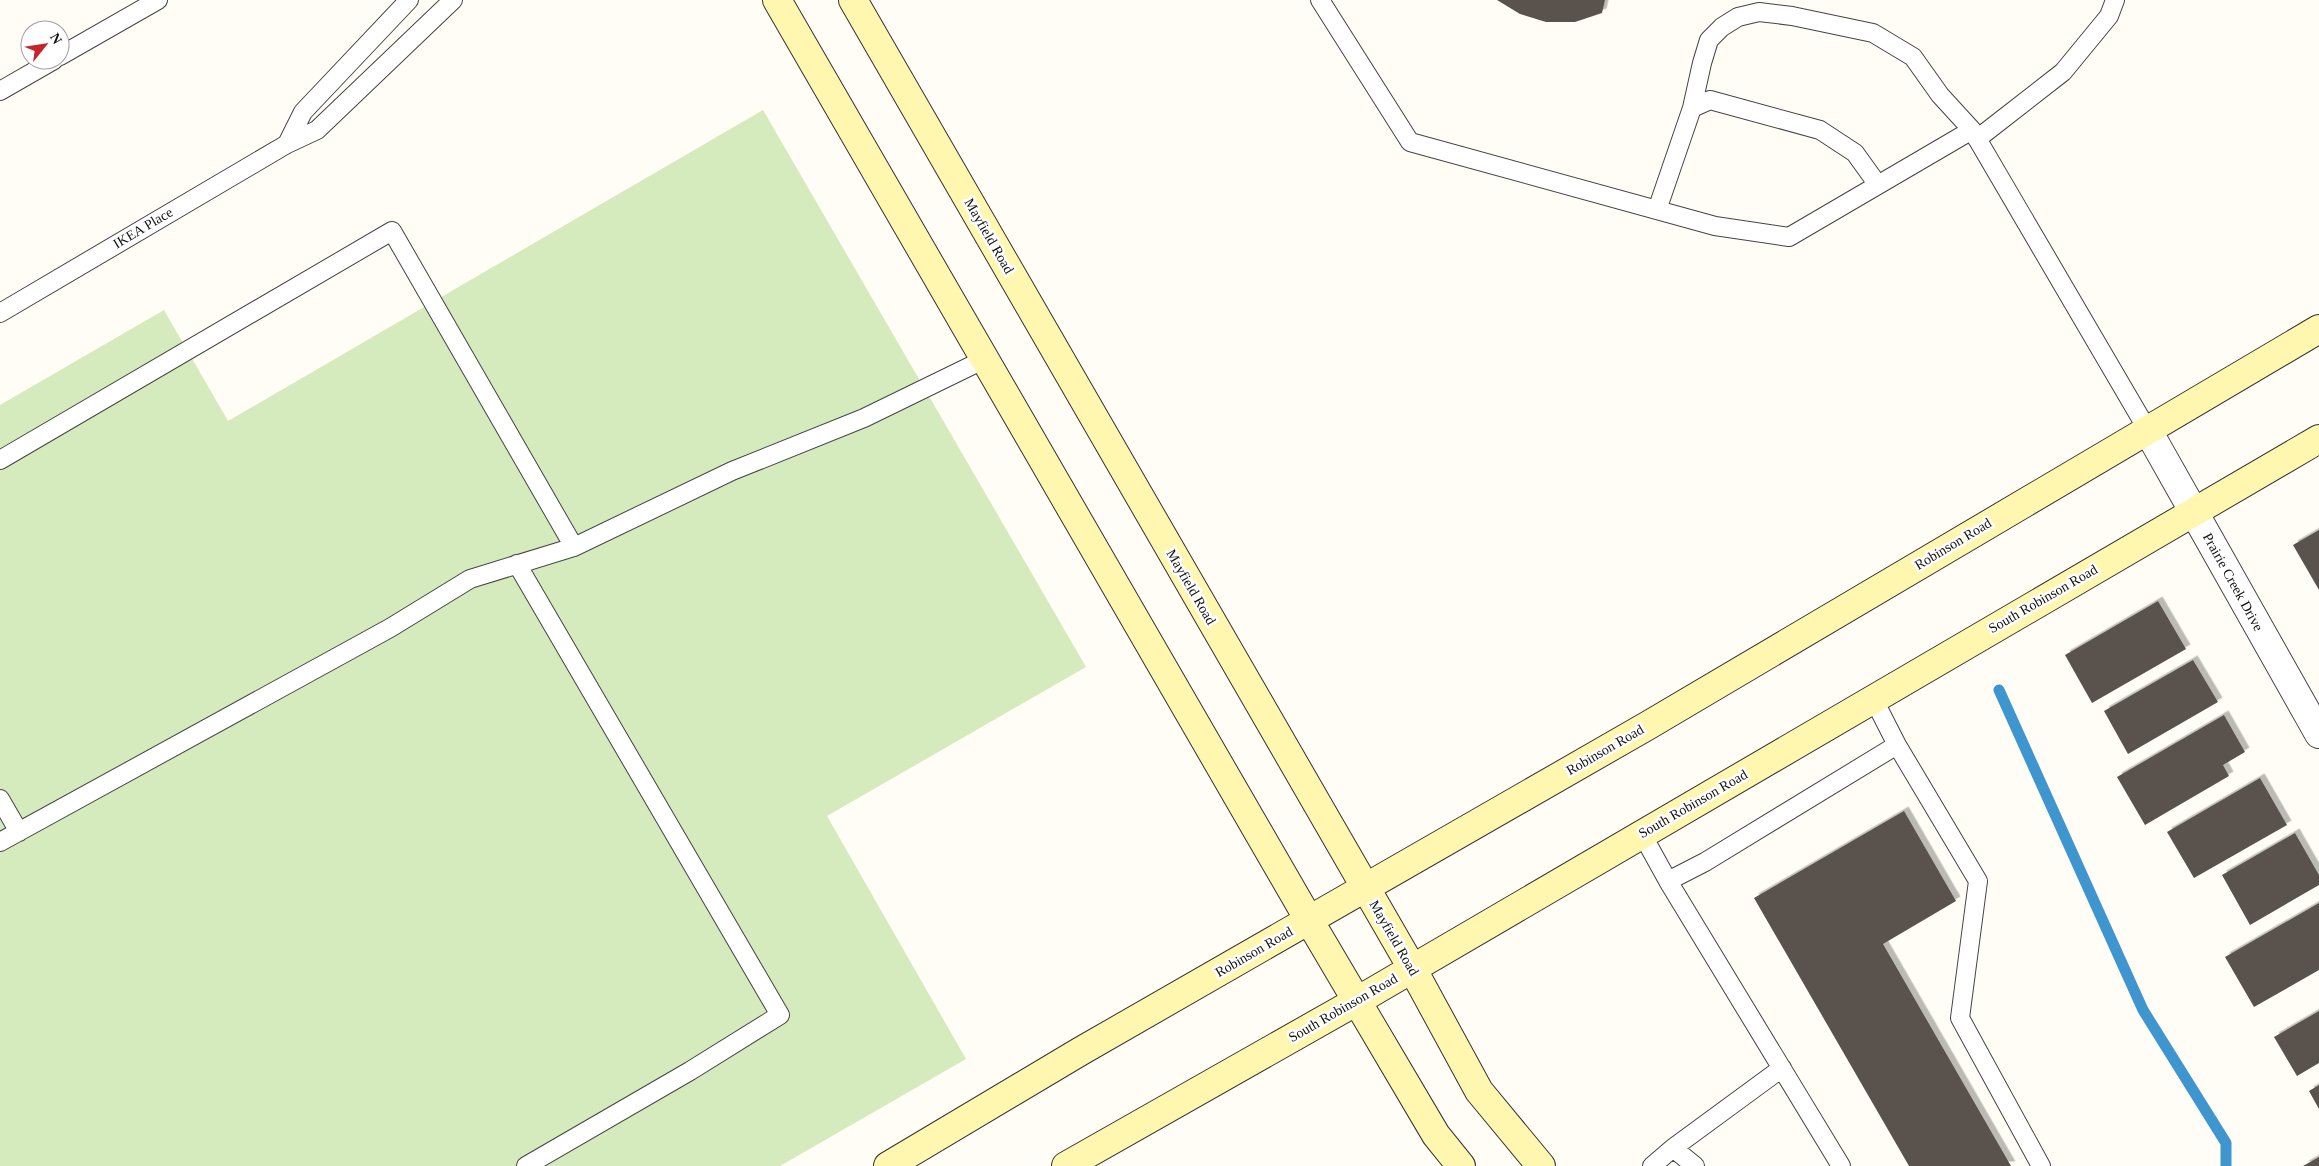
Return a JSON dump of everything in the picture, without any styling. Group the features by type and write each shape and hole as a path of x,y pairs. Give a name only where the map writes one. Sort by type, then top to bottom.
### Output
{"street":[{"path":"777,0 1308,920 1436,1135 1461,1166"},
{"name":"Mayfield Road","path":"852,0 1412,968 1478,1090 1541,1166"},
{"name":"Robinson Road","path":"888,1166 1308,920 1646,726 2319,329"},
{"name":"Prairie Creek Drive","path":"2147,429 2319,734"},
{"name":"South Robinson Road","path":"1066,1166 1357,1001 2319,439"}],"lane":[{"path":"70,50 158,0"},
{"path":"287,144 303,112 409,0"},
{"name":"IKEA Place","path":"0,313 287,144 316,130 453,0"},
{"path":"1320,0 1410,142 1715,226 1790,237 1878,185 1974,135 2063,72 2109,16 2115,0"},
{"path":"1657,210 1692,108 1709,40 1722,27 1738,17 1759,12 1792,16 1873,33 1913,57 1940,95 1974,135 2147,429"},
{"path":"0,91 37,70"},
{"path":"1692,108 1710,100 1820,130 1855,153 1878,185"},
{"path":"0,460 392,231 574,546"},
{"path":"0,842 390,628 470,579 574,546 732,471 864,418 985,359"},
{"path":"517,564 780,1015 690,1071 526,1166"},
{"path":"1873,698 1897,745 1978,881 1960,1018 2041,1166"},
{"path":"1668,881 1705,862 1897,745"},
{"path":"0,799 19,832"},
{"path":"1642,834 1668,881 1841,1166"},
{"path":"1652,1166 1673,1148 1782,1068"},
{"path":"1673,1148 1695,1166"}],"green space":[{"path":"763,110 1086,667 827,816 966,1059 780,1166 0,1166 0,405 164,310 228,421"}],"building":[{"path":"1497,0 1605,0 1602,13 1575,22 1546,22 1520,14"},
{"path":"2319,530 2319,590 2293,545"},
{"path":"2158,601 2186,649 2092,703 2065,655"},
{"path":"2193,660 2218,702 2128,754 2104,711"},
{"path":"2224,715 2245,752 2223,765 2229,776 2145,825 2117,777"},
{"path":"2260,778 2287,825 2194,878 2167,832"},
{"path":"1904,811 1956,901 1883,944 2011,1166 1909,1166 1754,898"},
{"path":"2295,833 2319,875 2319,885 2250,925 2222,875"},
{"path":"2319,903 2319,970 2254,1007 2225,957"},
{"path":"2319,1011 2319,1063 2297,1076 2274,1037"},
{"path":"2319,1085 2319,1109 2309,1091"},
{"path":"2319,1157 2319,1166 2303,1166"}],"waterway":[{"path":"1999,690 2143,1010 2226,1143 2226,1166"}]}
